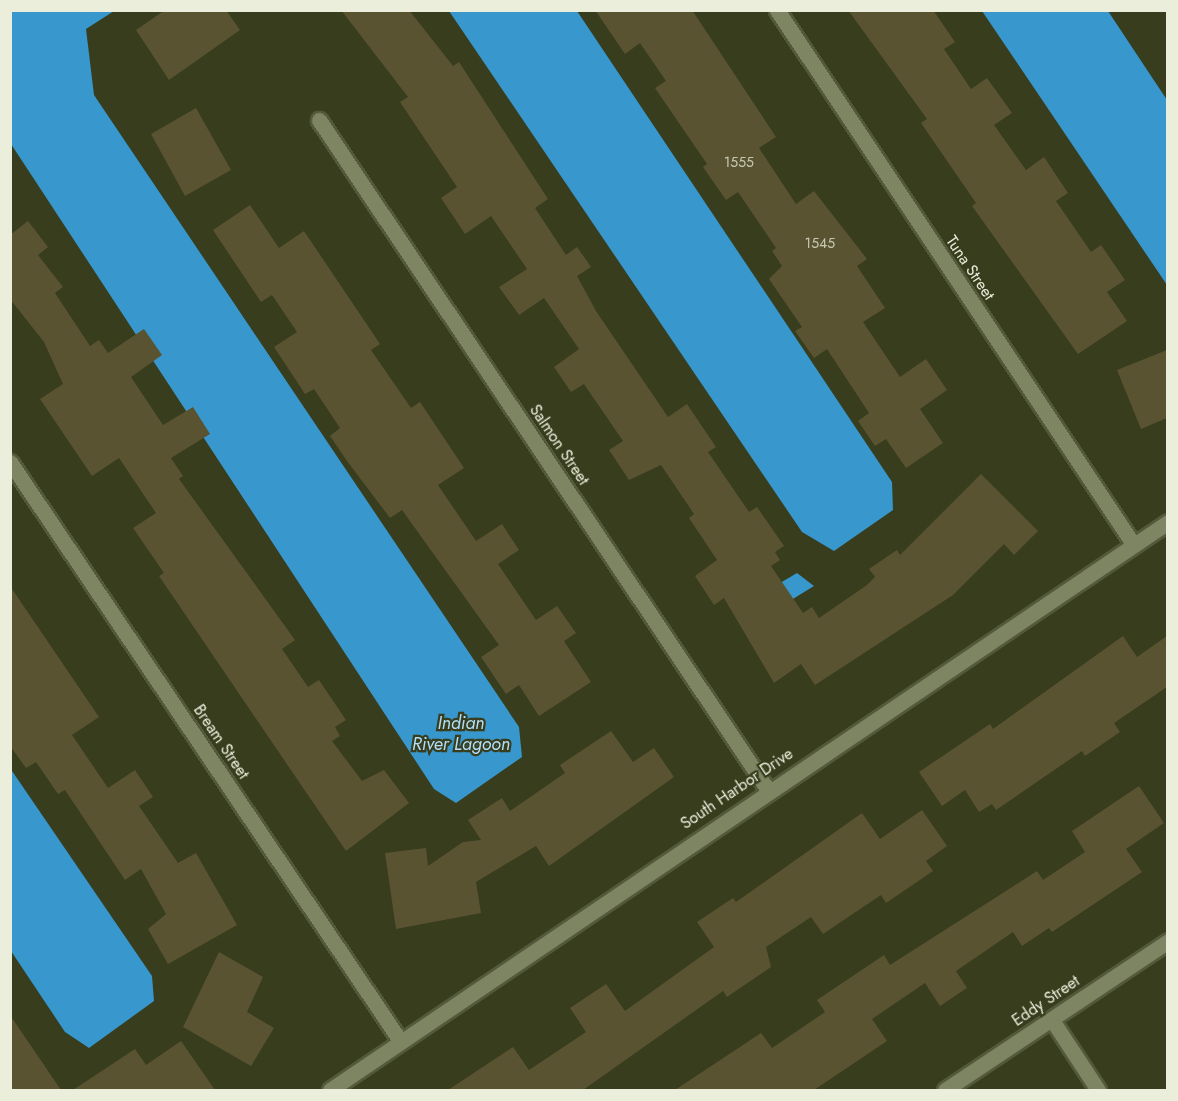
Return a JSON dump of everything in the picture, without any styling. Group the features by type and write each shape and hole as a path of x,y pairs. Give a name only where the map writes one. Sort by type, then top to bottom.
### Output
{"street":[{"name":"Tuna Street","path":"777,10 1134,545"},
{"name":"Salmon Street","path":"319,120 768,790"},
{"name":"Bream Street","path":"10,462 402,1042"},
{"name":"South Harbor Drive","path":"330,1090 768,790 1167,522"},
{"name":"Eddy Street","path":"945,1090 1167,941"},
{"path":"1052,1020 1098,1090"}],"water":[{"name":"Indian River Lagoon","path":"10,11 114,11 86,29 94,95 519,727 522,757 456,803 434,789 11,144"},
{"path":"449,11 577,11 892,482 893,510 834,551 802,532"},
{"path":"982,11 1108,11 1167,100 1167,285"},
{"path":"797,573 814,586 788,602 775,586"},
{"path":"10,768 152,976 154,1001 89,1048 65,1032 11,951"}],"building":[{"path":"165,10 226,10 240,30 169,80 136,30"},
{"path":"341,10 409,10 453,66 459,62 548,199 535,208 566,255 577,247 591,267 577,276 596,311 668,417 687,404 716,447 708,452 749,512 757,507 784,546 775,552 780,560 771,566 803,613 812,607 819,618 867,585 875,577 869,569 897,550 900,555 981,474 1038,531 1014,555 1004,544 953,595 815,685 801,664 774,683 724,598 714,605 695,576 717,560 689,518 694,514 661,465 629,480 609,450 623,441 584,384 571,392 554,367 579,349 544,298 519,315 499,287 527,269 491,216 465,234 441,198 457,187 400,102 408,97"},
{"path":"595,10 692,10 776,137 759,148 796,204 814,191 867,259 857,266 885,308 863,322 900,377 926,359 947,390 920,409 943,443 906,468 886,439 875,446 858,421 869,413 827,349 814,358 795,331 802,327 769,279 782,266 772,251 776,248 738,192 726,200 703,167 707,164 655,88 666,81 640,43 625,54"},
{"path":"848,10 933,10 955,42 944,49 971,89 987,78 1012,113 994,125 1026,170 1044,157 1068,193 1056,201 1091,252 1101,245 1125,280 1107,292 1127,321 1078,354 972,206 976,203 921,123 927,119"},
{"path":"196,108 231,170 185,196 151,134"},
{"path":"250,205 279,248 304,231 380,344 371,350 411,408 420,402 464,468 438,485 476,541 502,524 519,550 498,564 536,620 557,606 576,633 564,641 591,682 539,716 519,685 506,694 481,657 499,645 402,510 390,518 330,436 340,428 314,389 305,394 274,347 297,332 272,295 261,302 213,230"},
{"path":"28,221 48,247 38,255 63,287 55,293 90,346 99,340 108,353 144,329 162,355 131,377 163,425 193,407 210,434 171,458 183,476 179,479 295,640 282,649 308,687 319,680 346,720 335,727 340,736 332,741 362,781 384,770 409,803 346,851 159,576 164,573 133,528 156,513 119,458 92,476 40,399 63,384 44,342 10,299 10,235"},
{"path":"1167,350 1167,418 1141,429 1117,370"},
{"path":"10,586 99,717 72,735 108,788 135,770 153,797 139,806 178,863 196,853 237,925 168,964 148,929 166,914 141,869 125,880 65,790 58,794 36,762 26,768 10,746"},
{"path":"1123,636 1137,657 1167,636 1167,687 1114,723 1120,732 1085,756 1082,751 996,810 992,804 979,812 965,790 942,806 919,772 990,724 993,729"},
{"path":"611,731 633,762 654,748 674,777 549,866 536,846 476,882 481,913 396,929 385,853 426,848 428,866 463,842 481,840 468,820 502,798 510,811 565,773 560,765"},
{"path":"1139,786 1164,823 1126,849 1142,872 1052,932 1049,928 1022,946 1013,932 956,971 967,988 940,1006 925,983 872,1019 887,1041 814,1090 675,1090 761,1033 772,1048 825,1012 817,1000 884,955 890,965 1037,871 1043,880 1085,852 1072,831"},
{"path":"922,810 947,846 926,861 933,871 886,903 881,895 823,934 811,917 766,947 771,967 727,997 723,991 583,1090 448,1090 513,1047 529,1070 586,1032 570,1008 606,984 625,1011 714,947 697,922 733,898 736,902 862,813 880,839"},
{"path":"219,952 263,977 247,1012 274,1028 251,1066 183,1027"},
{"path":"10,1015 61,1090 10,1090"},
{"path":"181,1041 215,1090 73,1090 135,1049 146,1065"}]}
